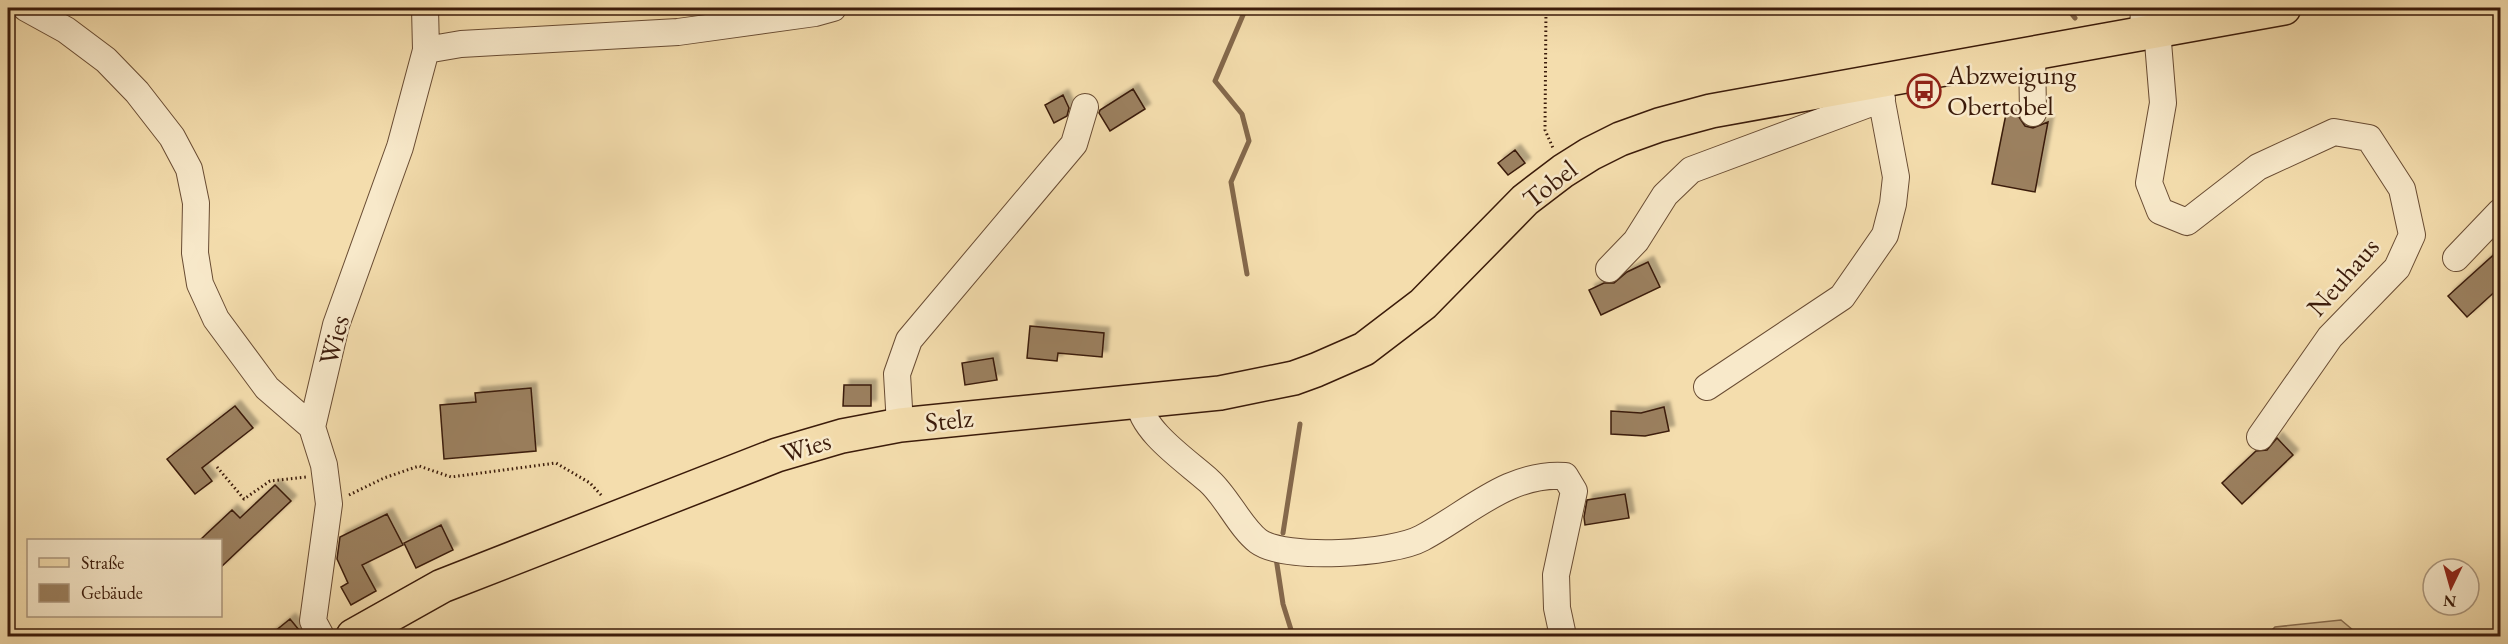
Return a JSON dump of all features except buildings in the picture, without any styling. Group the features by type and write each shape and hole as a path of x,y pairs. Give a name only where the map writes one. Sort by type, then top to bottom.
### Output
{"main road":[{"name":"Tobel","path":"1270,384 1340,361 1385,334 1423,304 1536,191 1600,148 1659,125 1711,111 1880,90 2148,23 2284,8"},
{"name":"Stelz","path":"900,425 1221,393 1270,384"},
{"name":"Wies","path":"353,636 442,586 777,455 842,436 900,425"}],"street":[{"path":"26,8 66,30 106,60 137,92 172,137 189,169 196,202 195,253 200,284 216,319 267,388 312,427"},
{"name":"Wies","path":"321,636 313,621 329,504 326,475 312,427 336,325 400,147 426,50 425,8"},
{"path":"426,50 461,44 678,32 815,13 832,8"},
{"name":"Neuhaus","path":"2148,23 2163,103 2149,183 2160,211 2187,222 2258,166 2334,132 2369,138 2402,189 2412,235 2397,268 2330,337 2260,437"},
{"path":"2032,52 2033,113"},
{"path":"1609,269 1636,241 1665,195 1691,170 1880,90 1896,177 1893,204 1885,235 1842,297 1707,387"},
{"name":"Stelz","path":"900,425 897,374 909,340 1074,144 1085,107"},
{"path":"2456,258 2500,212"},
{"path":"1139,401 1140,410 1149,427 1213,484 1257,540 1275,549 1313,554 1377,550 1420,540 1482,500 1520,481 1549,475 1565,476 1574,492 1556,575 1557,608 1563,636"}],"path":[{"path":"1546,8 1545,130 1556,156"},
{"path":"329,504 384,478 419,466 450,477 556,463 590,483 610,504 615,518"},
{"path":"217,467 244,499 270,481 326,475"}],"shaded area":[{"path":"2341,620 2360,636 2266,636 2275,627"}],"waterway":[{"path":"1246,8 1215,81 1242,114 1249,141 1231,182 1247,274"},
{"path":"2067,8 2075,18"},
{"path":"1283,533 1300,424"},
{"path":"1276,558 1283,604 1293,636"}],"place":[{"name":"Abzweigung Obertobel","path":"1924,91"}]}
